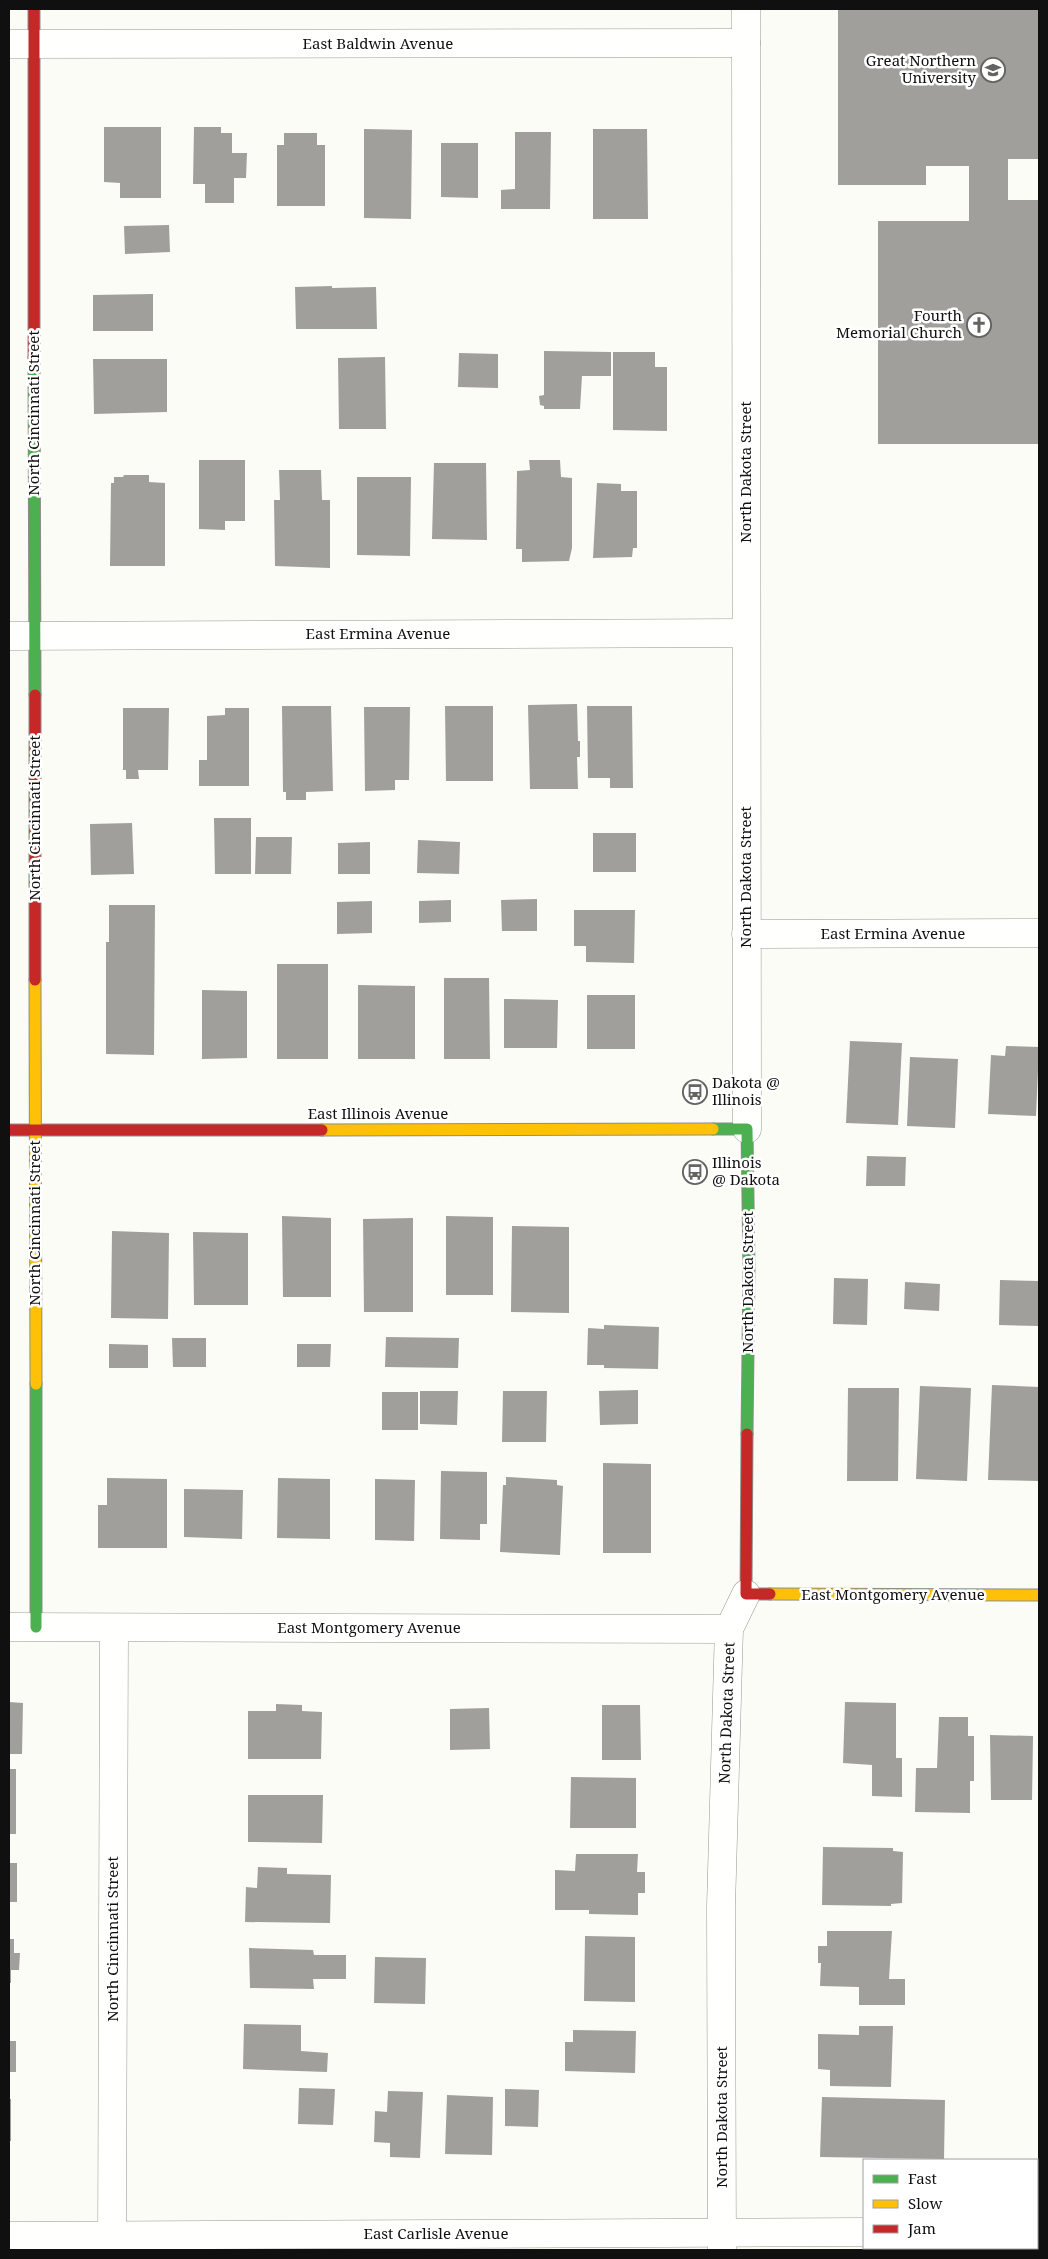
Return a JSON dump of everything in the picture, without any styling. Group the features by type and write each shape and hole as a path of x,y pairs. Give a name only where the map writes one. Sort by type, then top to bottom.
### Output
{"street":[{"name":"North Cincinnati Street","path":"34,9 21,44 22,636 36,1130 36,1627"},
{"name":"North Dakota Street","path":"722,2241 721,1906 729,1629 746,1594 748,1269 746,9"},
{"name":"East Baldwin Avenue","path":"21,44 746,43"},
{"name":"East Ermina Avenue","path":"22,636 746,633"},
{"name":"East Ermina Avenue","path":"746,934 1039,933"},
{"name":"East Illinois Avenue","path":"9,1130 747,1129"},
{"name":"East Montgomery Avenue","path":"746,1594 1039,1595"},
{"name":"East Montgomery Avenue","path":"9,1627 729,1629"},
{"name":"North Cincinnati Street","path":"112,2243 114,1628"},
{"name":"East Carlisle Avenue","path":"9,2236 112,2243 722,2241 863,2232"}],"building":[{"path":"838,9 1039,9 1039,159 1008,159 1008,200 1039,200 1039,444 878,444 878,221 969,221 969,166 926,166 926,185 838,185"},
{"path":"104,127 161,127 161,198 120,198 120,183 104,182"},
{"path":"194,127 221,127 221,133 232,133 232,153 247,153 246,178 234,178 234,203 205,203 205,184 193,184"},
{"path":"364,129 412,130 411,219 364,218"},
{"path":"593,129 647,129 648,219 593,219"},
{"path":"515,132 551,132 550,209 501,209 501,190 515,189"},
{"path":"284,133 317,133 317,145 325,145 325,206 277,206 277,145 284,145"},
{"path":"441,143 478,143 478,198 441,197"},
{"path":"169,225 170,252 125,254 124,226"},
{"path":"332,286 332,288 376,287 377,329 296,329 295,287"},
{"path":"153,294 153,331 93,331 93,295"},
{"path":"544,351 611,352 611,376 582,376 580,409 544,409 544,406 540,405 539,396 544,395"},
{"path":"613,352 655,352 655,367 667,367 667,431 613,430"},
{"path":"459,353 498,354 498,388 458,387"},
{"path":"385,357 386,429 339,429 338,358"},
{"path":"93,359 167,359 167,412 94,414"},
{"path":"199,460 245,460 245,521 225,521 225,530 199,529"},
{"path":"529,460 560,460 561,477 572,478 572,548 569,561 522,562 522,549 516,549 517,471 530,470"},
{"path":"434,463 486,463 487,540 432,539"},
{"path":"279,470 321,470 322,500 330,500 330,568 275,566 274,500 280,500"},
{"path":"124,475 149,475 149,482 165,483 165,566 110,566 111,483 114,483 114,477 123,477"},
{"path":"357,477 411,477 410,556 357,555"},
{"path":"597,483 621,484 621,491 637,491 637,548 633,548 632,557 593,558"},
{"path":"577,704 578,741 580,741 580,757 577,757 578,789 530,789 528,705"},
{"path":"282,706 331,706 333,791 306,792 306,800 286,800 286,792 283,792"},
{"path":"445,706 493,706 493,781 446,781"},
{"path":"587,706 632,706 633,788 610,788 610,778 588,778"},
{"path":"364,707 410,707 409,780 395,780 395,790 365,791"},
{"path":"123,708 169,708 168,770 138,770 139,779 126,779 126,770 123,770"},
{"path":"225,708 249,708 249,786 199,786 199,760 207,760 207,716 225,715"},
{"path":"214,818 251,818 251,874 215,874"},
{"path":"132,823 134,874 91,875 90,824"},
{"path":"593,833 636,833 636,872 593,872"},
{"path":"256,837 292,837 291,874 255,874"},
{"path":"418,840 460,842 459,874 417,873"},
{"path":"370,842 370,874 338,874 338,843"},
{"path":"537,899 537,931 502,931 501,900"},
{"path":"451,900 451,922 419,923 419,901"},
{"path":"372,901 372,933 337,934 337,902"},
{"path":"109,905 155,905 154,1055 106,1054 106,942 109,942"},
{"path":"574,910 635,910 634,963 586,962 586,946 574,946"},
{"path":"277,964 328,964 328,1059 277,1059"},
{"path":"444,978 489,978 490,1059 444,1059"},
{"path":"358,985 415,986 415,1059 358,1059"},
{"path":"202,990 247,991 247,1058 202,1059"},
{"path":"587,995 635,995 635,1049 587,1049"},
{"path":"504,999 558,1000 557,1048 504,1048"},
{"path":"850,1041 902,1043 898,1125 846,1123"},
{"path":"1006,1046 1039,1047 1036,1116 988,1114 991,1055 1005,1056"},
{"path":"910,1057 958,1059 955,1128 907,1126"},
{"path":"867,1156 906,1157 905,1186 866,1186"},
{"path":"282,1216 331,1218 331,1297 283,1297"},
{"path":"446,1216 493,1217 493,1295 446,1295"},
{"path":"413,1218 413,1312 364,1312 363,1219"},
{"path":"512,1226 569,1227 569,1313 511,1312"},
{"path":"112,1231 169,1233 168,1319 111,1318"},
{"path":"193,1232 248,1233 248,1305 194,1305"},
{"path":"834,1278 868,1279 867,1325 833,1324"},
{"path":"1000,1280 1039,1281 1039,1326 999,1325"},
{"path":"905,1282 940,1284 939,1311 904,1309"},
{"path":"604,1325 659,1327 658,1369 604,1368 604,1365 587,1365 588,1328 604,1329"},
{"path":"386,1337 459,1338 458,1368 385,1367"},
{"path":"172,1338 206,1338 206,1367 173,1367"},
{"path":"109,1344 148,1345 148,1368 109,1368"},
{"path":"297,1344 331,1344 330,1367 297,1367"},
{"path":"992,1385 1039,1387 1038,1481 988,1480"},
{"path":"920,1386 971,1388 967,1481 916,1479"},
{"path":"848,1388 899,1388 898,1481 847,1481"},
{"path":"638,1390 638,1424 600,1425 599,1391"},
{"path":"420,1391 458,1391 457,1425 420,1424"},
{"path":"503,1391 547,1391 546,1442 502,1442"},
{"path":"382,1392 418,1392 418,1430 382,1430"},
{"path":"603,1463 651,1464 651,1553 603,1553"},
{"path":"441,1471 487,1472 487,1524 480,1524 480,1540 440,1539"},
{"path":"506,1477 557,1480 557,1485 563,1486 560,1555 500,1552 503,1485 506,1485"},
{"path":"107,1478 167,1479 167,1548 98,1548 98,1505 107,1505"},
{"path":"278,1478 330,1479 330,1539 277,1538"},
{"path":"375,1479 415,1480 414,1541 375,1540"},
{"path":"184,1489 243,1490 242,1539 184,1537"},
{"path":"9,1702 23,1703 22,1754 9,1754"},
{"path":"845,1702 896,1703 896,1758 902,1758 902,1797 872,1796 872,1765 843,1763"},
{"path":"276,1704 302,1705 302,1711 322,1712 321,1759 248,1759 248,1711 276,1711"},
{"path":"602,1705 640,1705 641,1760 602,1760"},
{"path":"489,1708 490,1749 450,1750 450,1709"},
{"path":"939,1717 968,1717 968,1736 974,1736 974,1781 970,1781 970,1813 915,1812 916,1768 937,1768"},
{"path":"990,1735 1033,1736 1032,1800 991,1800"},
{"path":"9,1769 16,1769 16,1834 9,1834"},
{"path":"571,1777 636,1778 636,1828 570,1828"},
{"path":"248,1795 323,1795 322,1843 248,1842"},
{"path":"823,1847 893,1848 893,1851 903,1852 902,1903 891,1904 891,1906 822,1905"},
{"path":"576,1854 638,1854 637,1872 645,1872 645,1893 638,1893 638,1915 589,1914 589,1910 555,1910 555,1870 575,1871"},
{"path":"9,1863 17,1863 17,1902 9,1902"},
{"path":"258,1867 287,1868 287,1874 331,1875 330,1923 245,1922 246,1887 257,1888"},
{"path":"827,1931 892,1931 889,1979 905,1979 905,2005 859,2005 859,1987 820,1986 821,1963 818,1963 818,1946 827,1946"},
{"path":"585,1936 635,1937 635,2002 584,2001"},
{"path":"9,1939 14,1939 14,1953 20,1953 19,1970 11,1970 11,1983 9,1983"},
{"path":"249,1948 313,1950 314,1955 346,1955 346,1979 313,1979 314,1989 250,1988"},
{"path":"375,1957 426,1958 425,2004 374,2003"},
{"path":"244,2024 301,2025 301,2051 328,2053 327,2072 243,2069"},
{"path":"859,2026 893,2026 891,2087 830,2086 830,2070 818,2069 818,2034 859,2035"},
{"path":"573,2030 636,2031 635,2073 565,2071 565,2042 573,2042"},
{"path":"9,2041 16,2041 16,2072 9,2072"},
{"path":"299,2088 335,2089 333,2125 298,2124"},
{"path":"505,2089 539,2090 538,2127 505,2126"},
{"path":"388,2091 423,2092 420,2158 390,2157 390,2143 374,2142 375,2111 387,2112"},
{"path":"447,2095 493,2097 492,2155 445,2154"},
{"path":"822,2097 945,2100 944,2159 820,2157"},
{"path":"9,2099 11,2099 11,2141 9,2141"}],"traffic: fast":[{"path":"34,358 35,695"},
{"path":"713,1129 747,1129 749,1269 747,1434"},
{"path":"36,1384 36,1627"}],"traffic: slow":[{"path":"35,980 36,1384"},
{"path":"322,1130 713,1129"},
{"path":"770,1594 1039,1595"}],"traffic: jam":[{"path":"34,9 34,358"},
{"path":"35,695 35,980"},
{"path":"9,1130 322,1130"},
{"path":"747,1434 746,1594 770,1594"}],"place":[{"name":"Great Northern University","path":"993,70"},
{"name":"Fourth Memorial Church","path":"979,325"},
{"name":"Dakota @ Illinois","path":"695,1092"},
{"name":"Illinois @ Dakota","path":"695,1172"}]}
